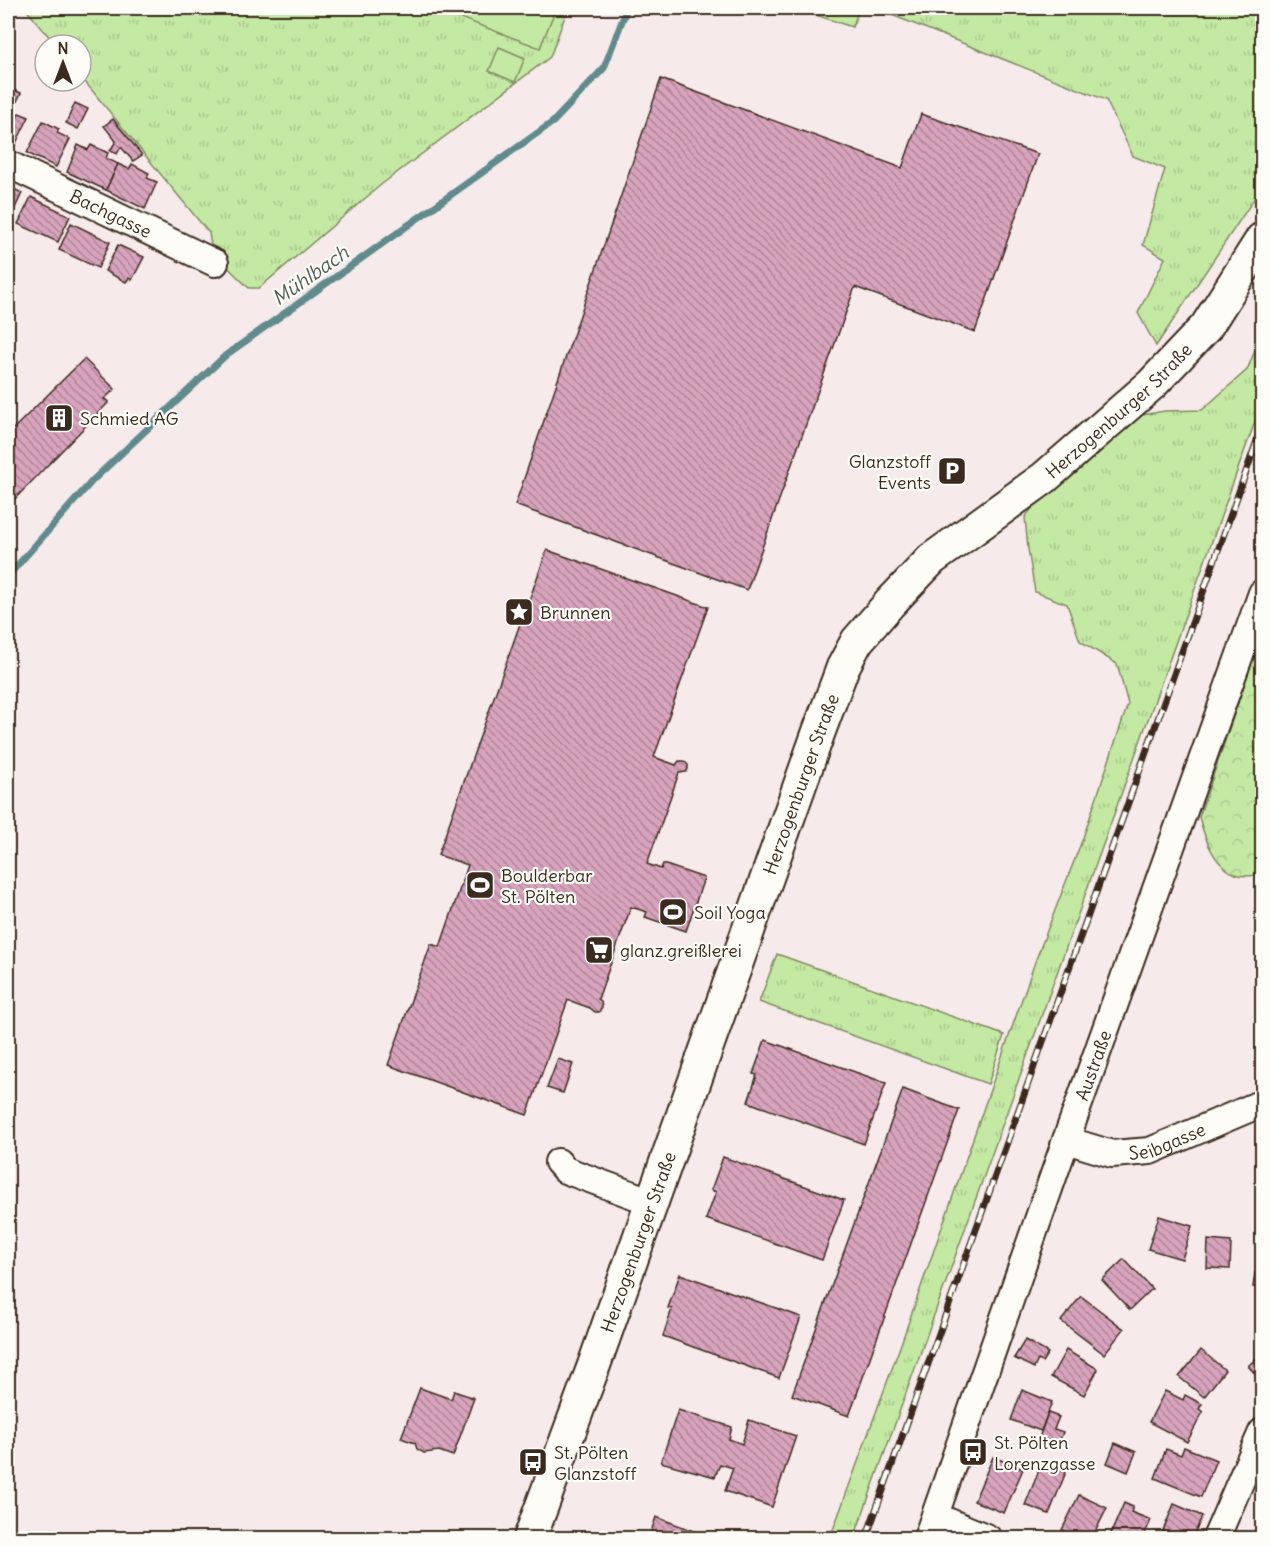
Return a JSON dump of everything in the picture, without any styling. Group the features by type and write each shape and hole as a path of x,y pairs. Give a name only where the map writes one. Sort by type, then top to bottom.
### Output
{"street":[{"name":"Bachgasse","path":"8,164 215,263"},
{"name":"Herzogenburger Straße","path":"530,1539 818,734 843,668 857,641 932,558 1044,478 1152,384 1206,327 1263,239"},
{"name":"Austraße","path":"931,1527 1066,1140 1263,593"},
{"name":"Seibgasse","path":"1066,1140 1112,1154 1150,1151 1263,1103"},
{"path":"558,1162 565,1170 652,1202"},
{"path":"1216,1539 1263,1432"},
{"path":"931,1527 988,1539"}],"green space":[{"path":"25,8 568,8 550,57 382,184 259,288 249,288 212,252 209,233 93,92 93,33 46,33"},
{"path":"434,8 556,8 540,48"},
{"path":"795,8 860,8 852,27"},
{"path":"874,8 1262,8 1262,182 1254,199 1156,346 1138,313 1165,258 1143,245 1165,169 1133,156 1106,100"},
{"path":"499,47 525,58 515,82 489,71"},
{"path":"1262,333 1262,402 854,1538 830,1538 901,1344 1035,962 1083,838 1128,704 1117,664 1080,641 1067,604 1035,592 1025,517 1042,496 1142,415 1165,411 1202,410 1247,370"},
{"path":"1262,633 1262,875 1244,876 1230,871 1217,859 1204,834 1199,817"},
{"path":"777,954 1004,1035 988,1084 759,1002"}],"building":[{"path":"661,79 902,168 921,114 1038,154 975,332 855,287 747,590 515,505"},
{"path":"11,89 21,93 11,114 17,117 19,113 29,117 14,147 8,143 8,96"},
{"path":"75,103 88,109 78,129 66,123"},
{"path":"113,119 142,155 133,161 121,147 117,154 110,151 116,141 104,126"},
{"path":"43,121 59,129 57,133 70,139 56,167 27,153"},
{"path":"78,145 88,150 91,145 108,153 106,158 118,164 106,190 67,172"},
{"path":"118,164 129,169 132,164 149,173 147,178 157,182 145,209 106,190"},
{"path":"8,186 22,193 10,219 8,218"},
{"path":"31,197 70,216 58,242 18,224"},
{"path":"71,223 110,242 98,268 59,250"},
{"path":"118,245 144,257 132,280 129,278 126,282 105,271"},
{"name":"Schmied AG","path":"84,359 115,389 104,399 109,402 8,506 8,434"},
{"path":"547,550 708,607 654,757 676,765 679,761 684,761 688,769 686,772 679,773 647,864 661,869 663,864 704,878 686,931 645,917 647,912 631,907 598,999 601,1001 602,1008 599,1012 595,1012 568,1000 527,1115 388,1065 431,944 440,947 468,865 438,855 521,621 519,612 526,609"},
{"path":"765,1040 886,1083 864,1144 748,1102 757,1075 753,1074"},
{"path":"558,1059 573,1064 563,1093 547,1088"},
{"path":"903,1089 959,1110 849,1416 792,1395"},
{"path":"723,1157 844,1200 822,1260 706,1219 716,1192 711,1190"},
{"path":"1159,1216 1192,1226 1182,1259 1148,1249"},
{"path":"1208,1240 1231,1242 1230,1269 1207,1268"},
{"path":"1124,1259 1152,1289 1130,1310 1102,1280"},
{"path":"1255,1273 1262,1274 1262,1288 1253,1287"},
{"path":"680,1274 801,1317 779,1378 663,1336 672,1309 668,1308"},
{"path":"1081,1296 1124,1329 1104,1354 1061,1321"},
{"path":"1025,1340 1048,1353 1042,1362 1038,1360 1034,1368 1014,1358"},
{"path":"1066,1350 1098,1369 1084,1395 1051,1377"},
{"path":"1201,1350 1225,1370 1204,1397 1179,1377"},
{"path":"1262,1353 1262,1381 1248,1366"},
{"path":"420,1388 451,1399 454,1391 474,1398 453,1456 439,1451 424,1453 417,1449 415,1443 401,1438"},
{"path":"1022,1390 1052,1402 1041,1431 1011,1420"},
{"path":"1165,1391 1183,1400 1185,1395 1202,1404 1199,1409 1203,1412 1187,1442 1149,1422"},
{"path":"678,1410 732,1427 729,1439 742,1444 749,1420 796,1436 772,1507 725,1491 733,1468 720,1464 715,1477 661,1462"},
{"path":"1048,1413 1059,1417 1054,1429 1063,1432 1058,1445 1039,1438"},
{"path":"1115,1443 1136,1452 1128,1472 1107,1463"},
{"path":"1184,1447 1216,1460 1201,1497 1155,1478 1166,1449 1181,1455"},
{"path":"993,1457 1023,1469 1004,1513 974,1501"},
{"path":"1042,1463 1066,1472 1049,1514 1025,1505"},
{"path":"1079,1495 1107,1508 1092,1538 1080,1538 1062,1530"},
{"path":"1124,1503 1133,1507 1131,1512 1151,1520 1143,1538 1109,1538"},
{"path":"1174,1504 1202,1516 1193,1538 1160,1538"},
{"path":"656,1517 697,1532 696,1536 702,1538 649,1538"}],"waterway":[{"name":"Mühlbach","path":"8,576 93,480 226,355 553,122 604,68 627,8"}],"railway":[{"path":"866,1538 1262,427"}],"place":[{"name":"Schmied AG","path":"59,418"},
{"name":"Glanzstoff Events","path":"952,471"},
{"name":"Brunnen","path":"519,612"},
{"name":"Boulderbar St. Pölten","path":"480,885"},
{"name":"Soil Yoga","path":"673,912"},
{"name":"glanz.greißlerei","path":"599,950"},
{"name":"St. Pölten Lorenzgasse","path":"973,1452"},
{"name":"St. Pölten Glanzstoff","path":"533,1462"}]}
